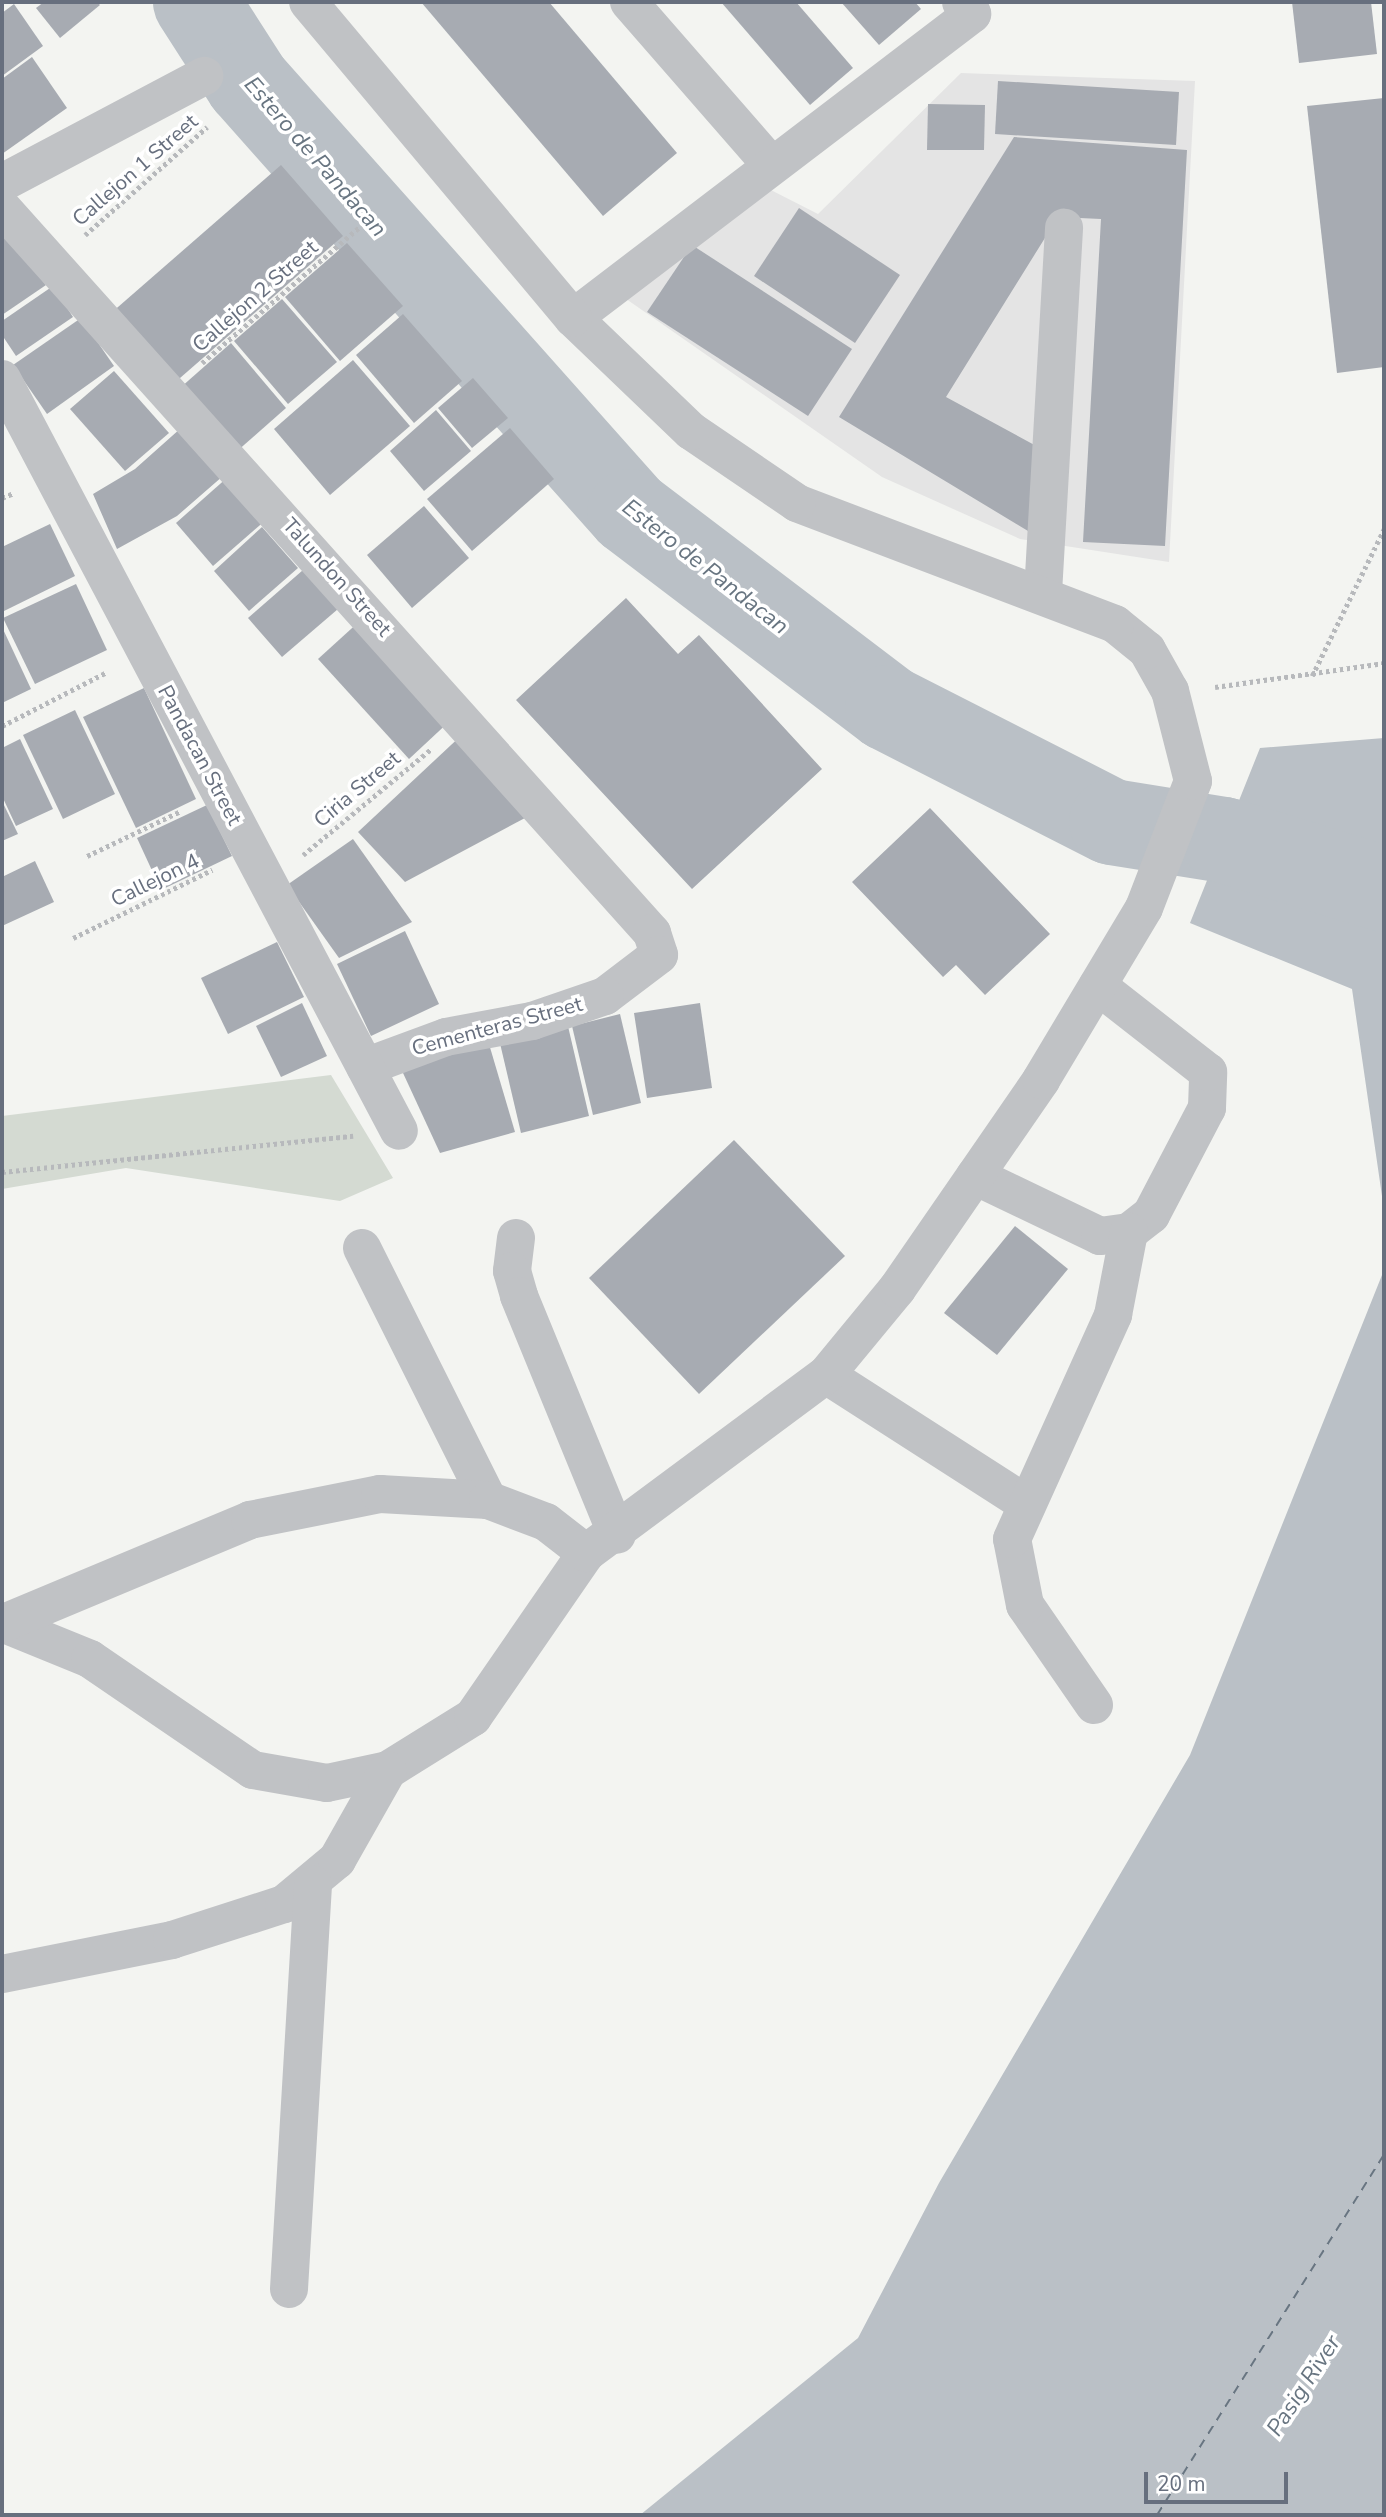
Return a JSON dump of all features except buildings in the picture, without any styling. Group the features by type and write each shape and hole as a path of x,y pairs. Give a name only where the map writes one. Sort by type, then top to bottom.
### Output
{"street":[{"path":"3,1623 90,1659 253,1770 327,1783 388,1770 473,1717 602,1544 826,1375 897,1289 975,1176 1098,986 1144,908 1193,780 1170,691 1147,650 1115,624 1043,593 913,551 797,503 691,431 573,318 308,2"},
{"path":"629,2 771,165"},
{"path":"573,318 974,6"},
{"path":"2,183 204,76"},
{"name":"Talundon Street","path":"2,208 467,720 652,933 659,955"},
{"path":"1043,593 1065,228"},
{"name":"Pandacan Street","path":"2,379 399,1131"},
{"name":"Cementeras Street","path":"365,1067 446,1037 532,1021 605,996 659,955"},
{"path":"975,1176 1073,1227 1100,1236 1129,1232 1151,1215 1207,1108 1208,1072 1098,986"},
{"path":"1094,1705 1025,1605 1014,1574 1013,1539 1024,1502 1113,1315 1129,1232"},
{"path":"516,1238 512,1271 519,1296 602,1544"},
{"path":"362,1248 488,1500"},
{"path":"826,1375 1024,1502"},
{"path":"3,1623 250,1520 380,1494 488,1500 602,1544"},
{"path":"2,1974 173,1940 284,1903 313,1885 337,1860 388,1770"},
{"path":"289,2289 313,1885"}],"path":[{"name":"Callejon 1 Street","path":"52,264 219,117"},
{"name":"Callejon 2 Street","path":"169,392 363,224"},
{"path":"1312,676 1384,529"},
{"path":"2,726 145,652"},
{"path":"1170,691 1312,676 1384,663"},
{"name":"Ciria Street","path":"259,867 467,720"},
{"path":"87,856 220,792"},
{"name":"Callejon 4","path":"73,938 259,867"},
{"path":"2,1172 399,1131"}],"shaded area":[{"path":"961,73 1195,81 1169,562 1020,539 882,477 619,294 759,184 818,214"},
{"path":"331,1075 393,1178 340,1201 126,1168 2,1189 2,1116"}],"water":[{"path":"1384,738 1384,1210 1352,989 1190,923 1260,748"},
{"name":"Pasig River","path":"1384,1270 1384,2515 640,2515 858,2338 939,2183 1190,1755"}],"waterway":[{"name":"Estero de Pandacan","path":"196,2 248,83 630,512 888,708 1112,822 1224,840 1384,889"}],"ferry route":[{"path":"1157,2515 1384,2154"}]}
